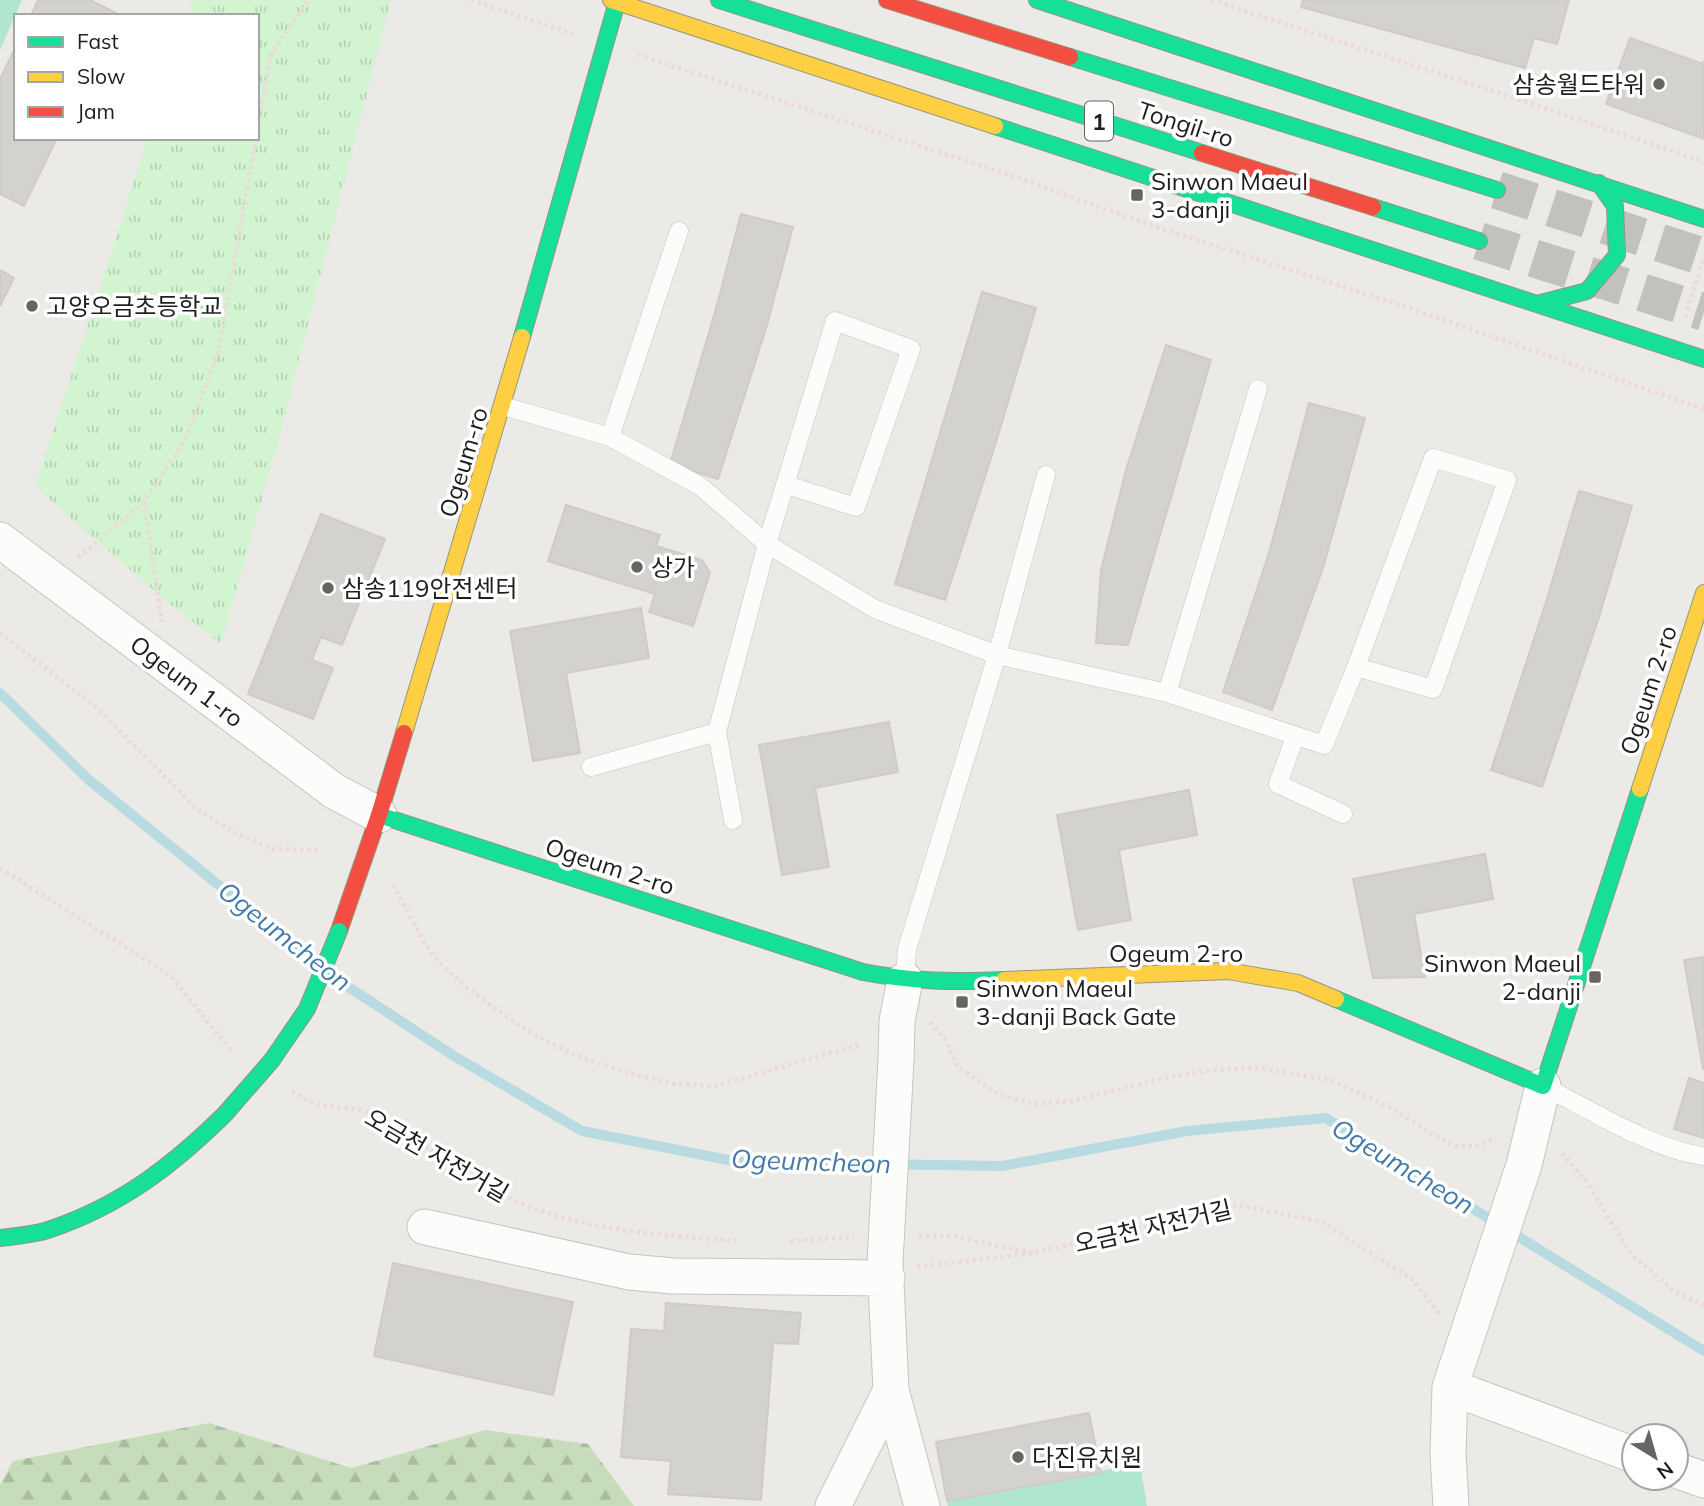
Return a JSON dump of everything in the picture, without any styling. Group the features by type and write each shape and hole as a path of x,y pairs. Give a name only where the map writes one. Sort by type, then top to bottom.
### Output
{"main road":[{"name":"Tongil-ro","path":"719,0 1479,241"},
{"name":"Tongil-ro","path":"887,0 1497,190"},
{"path":"1037,0 1704,219"},
{"path":"614,1 1704,359"},
{"name":"Ogeum-ro","path":"0,1238 46,1231 128,1195 187,1151 225,1114 272,1060 307,1009 339,931 379,815 503,406 614,1"},
{"path":"1537,304 1587,291 1617,255 1615,206 1599,183"},
{"path":"1676,210 1704,205"},
{"name":"Ogeum 2-ro","path":"379,815 863,972 905,980 939,982 1228,971 1298,982 1543,1086 1704,593"}],"street":[{"name":"Ogeum 1-ro","path":"0,540 334,791 379,815"},
{"path":"905,980 898,1021 896,1060 891,1390 922,1506"},
{"path":"1451,1506 1448,1454 1450,1387 1524,1165 1543,1086"},
{"path":"425,1227 629,1272 673,1276 892,1269"},
{"path":"1450,1387 1620,1450"},
{"path":"832,1506 891,1390"}],"lane":[{"path":"610,437 679,231"},
{"path":"733,820 717,732 767,544 835,321 911,349 856,507 787,485"},
{"path":"1167,693 1258,389"},
{"path":"503,406 610,437 700,486 767,544 875,609 997,654 1167,693 1324,745 1356,667 1433,458 1507,480 1433,689 1356,667"},
{"path":"905,980 907,949 997,654 1046,475"},
{"path":"591,767 717,732"},
{"path":"1295,737 1278,784 1343,814"},
{"path":"1543,1086 1636,1133 1690,1154 1704,1156"}],"path":[{"path":"259,121 271,54 309,0"},
{"path":"471,0 549,26"},
{"path":"1210,0 1704,162"},
{"path":"656,62 1001,172 1145,223 1394,303 1704,410"},
{"path":"72,563 144,502 186,438 218,353 256,140"},
{"path":"144,502 163,626"},
{"path":"0,633 96,707 197,809 235,833 272,849 319,850"},
{"path":"0,868 172,976 237,1059"},
{"path":"393,885 424,942 440,963 467,988 527,1031 572,1054 621,1071 673,1084 715,1086 862,1045 862,1033"},
{"path":"929,1022 945,1039 958,1067 1000,1095 1033,1104 1072,1101 1213,1070 1257,1069 1332,1080 1391,1108 1455,1146 1476,1146 1507,1134"},
{"name":"오금천 자전거길","path":"281,1084 313,1103 363,1110 410,1136 500,1194 573,1221 640,1234 739,1241"},
{"path":"1559,1149 1586,1181 1631,1254 1674,1291 1704,1305"},
{"name":"오금천 자전거길","path":"892,1269 1033,1254 1238,1205 1322,1222 1413,1280 1465,1345"},
{"name":"오금천 자전거길","path":"911,1236 952,1236 1033,1254"},
{"path":"783,1242 858,1237"}],"green space":[{"path":"0,0 22,0 14,14 0,50"},
{"path":"193,0 391,0 277,445 221,644 158,594 35,487 147,140 259,140 259,14 189,14"},
{"path":"209,1423 351,1468 485,1430 588,1444 634,1506 0,1506 0,1485 13,1461"},
{"path":"1140,1463 1147,1506 948,1506 947,1501"}],"building":[{"path":"38,0 90,0 118,14 32,14"},
{"path":"1303,0 1569,0 1557,44 1534,38 1525,68 1301,7"},
{"name":"삼송월드타워","path":"1630,38 1703,64 1704,61 1704,139 1606,104"},
{"path":"14,50 14,140 56,140 24,206 0,194 0,79"},
{"path":"741,214 793,227 767,325 718,479 670,464"},
{"path":"0,270 14,278 0,306"},
{"path":"982,292 1036,308 945,600 895,584"},
{"path":"1166,345 1211,360 1128,645 1096,643 1101,570 1126,470"},
{"path":"1309,403 1365,418 1323,568 1272,710 1223,692 1269,553"},
{"path":"1579,491 1632,506 1599,617 1542,787 1491,770"},
{"name":"상가","path":"566,505 660,535 656,546 702,560 710,573 693,626 649,612 655,594 548,561"},
{"name":"삼송119안전센터","path":"321,514 385,539 342,645 321,637 312,660 333,668 313,719 248,694"},
{"path":"641,608 649,658 566,673 580,753 533,761 510,631"},
{"path":"889,722 898,772 815,788 829,867 782,875 759,745"},
{"path":"1189,790 1197,835 1119,850 1131,920 1078,930 1057,815"},
{"path":"1485,854 1493,899 1414,914 1425,977 1373,978 1353,879"},
{"path":"1704,957 1704,1068 1703,1069 1684,960"},
{"path":"1689,1078 1704,1083 1704,1138 1674,1129"},
{"path":"393,1263 573,1302 553,1395 374,1356"},
{"path":"666,1303 801,1313 798,1344 773,1343 761,1500 668,1494 671,1461 621,1457 631,1329 664,1331"},
{"name":"다진유치원","path":"1089,1413 1101,1473 947,1501 936,1442"}],"waterway":[{"name":"Ogeumcheon","path":"0,693 89,780 316,964"},
{"name":"Ogeumcheon","path":"330,975 454,1056 582,1131 738,1162 1002,1166 1187,1131 1326,1118 1704,1351"}],"tunnel":[{"path":"1497,190 1704,257"},
{"path":"1479,241 1704,312"}],"traffic: fast":[{"path":"719,0 1202,153"},
{"path":"1037,0 1704,219"},
{"path":"522,337 617,2"},
{"path":"1070,57 1497,190"},
{"path":"995,126 1704,359"},
{"path":"1537,304 1587,291 1617,255 1615,206 1599,183"},
{"path":"1373,207 1479,241"},
{"path":"1336,999 1543,1086 1640,789"},
{"path":"379,815 863,972 934,980 1004,980"},
{"path":"225,1114 272,1060 307,1009 339,931"},
{"path":"0,1238 48,1230 121,1197 164,1168 225,1114"}],"traffic: slow":[{"path":"611,0 995,126"},
{"path":"404,733 522,337"},
{"path":"1640,789 1704,593"},
{"path":"1004,980 1228,971 1298,983 1336,999"}],"traffic: jam":[{"path":"887,0 1070,57"},
{"path":"1202,153 1373,207"},
{"path":"339,931 404,733"}],"place":[{"name":"삼송월드타워","path":"1659,84"},
{"name":"Sinwon Maeul 3-danji","path":"1137,195"},
{"name":"고양오금초등학교","path":"32,306"},
{"name":"상가","path":"637,567"},
{"name":"삼송119안전센터","path":"328,588"},
{"name":"Sinwon Maeul 2-danji","path":"1595,977"},
{"name":"Sinwon Maeul 3-danji Back Gate","path":"962,1002"},
{"name":"다진유치원","path":"1018,1457"}]}
